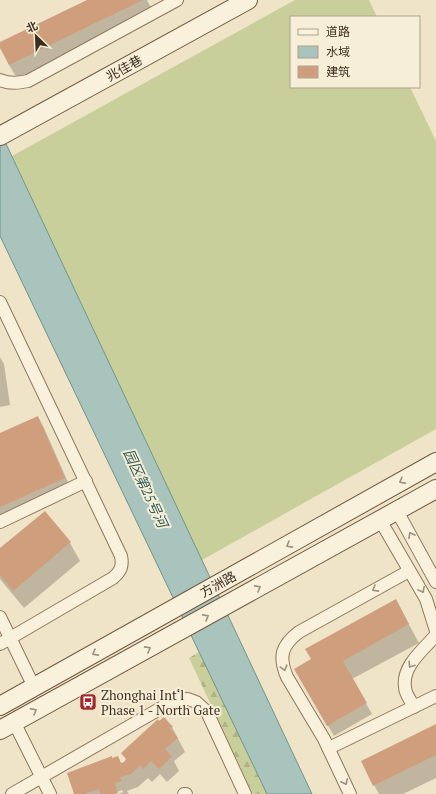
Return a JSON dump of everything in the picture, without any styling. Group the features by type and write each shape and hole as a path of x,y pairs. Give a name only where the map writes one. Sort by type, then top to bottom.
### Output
{"main road":[{"name":"兆佳巷","path":"1,136 248,0"},
{"name":"方洲路","path":"0,706 436,462"},
{"name":"方洲路","path":"7,726 436,489"}],"street":[{"path":"0,80 16,84 28,81 177,0"},
{"path":"0,302 86,481 121,556 123,564 120,573 113,578 0,644"},
{"path":"0,522 86,481"},
{"path":"397,511 436,582"},
{"path":"380,520 419,585 435,624"},
{"path":"350,794 328,748 287,677 282,664 284,649 289,639 299,632 410,570"},
{"path":"0,617 34,687"},
{"path":"414,707 405,689 404,676 410,664 436,635"},
{"path":"328,748 436,696"},
{"path":"12,794 175,700 182,699 196,702 207,712 245,794"},
{"path":"7,726 50,794"}],"green space":[{"path":"295,0 369,0 377,16 290,16 290,88 410,88 436,141 436,429 202,560 12,156"},
{"path":"199,652 267,794 253,794 189,658"}],"water":[{"name":"园区第25号河","path":"0,131 312,794 267,794 0,236"}],"building":[{"path":"87,0 143,0 9,65 0,48 0,42"},
{"path":"38,416 65,478 0,507 0,433"},
{"path":"45,511 71,542 13,591 0,575 0,548"},
{"path":"396,599 409,624 343,661 367,703 327,726 294,669 311,659 305,649"},
{"path":"164,717 173,727 170,728 178,738 165,749 172,757 159,769 151,761 143,769 140,765 131,774 120,777 122,781 115,783 118,793 115,794 100,794 99,789 84,794 74,794 67,773 112,756 112,758 118,756 121,763 124,762 126,759 121,753 158,719 159,721"},
{"path":"436,724 436,755 373,786 361,761"}],"place":[{"name":"Zhonghai Int‘l Phase 1 - North Gate","path":"88,702"}]}
